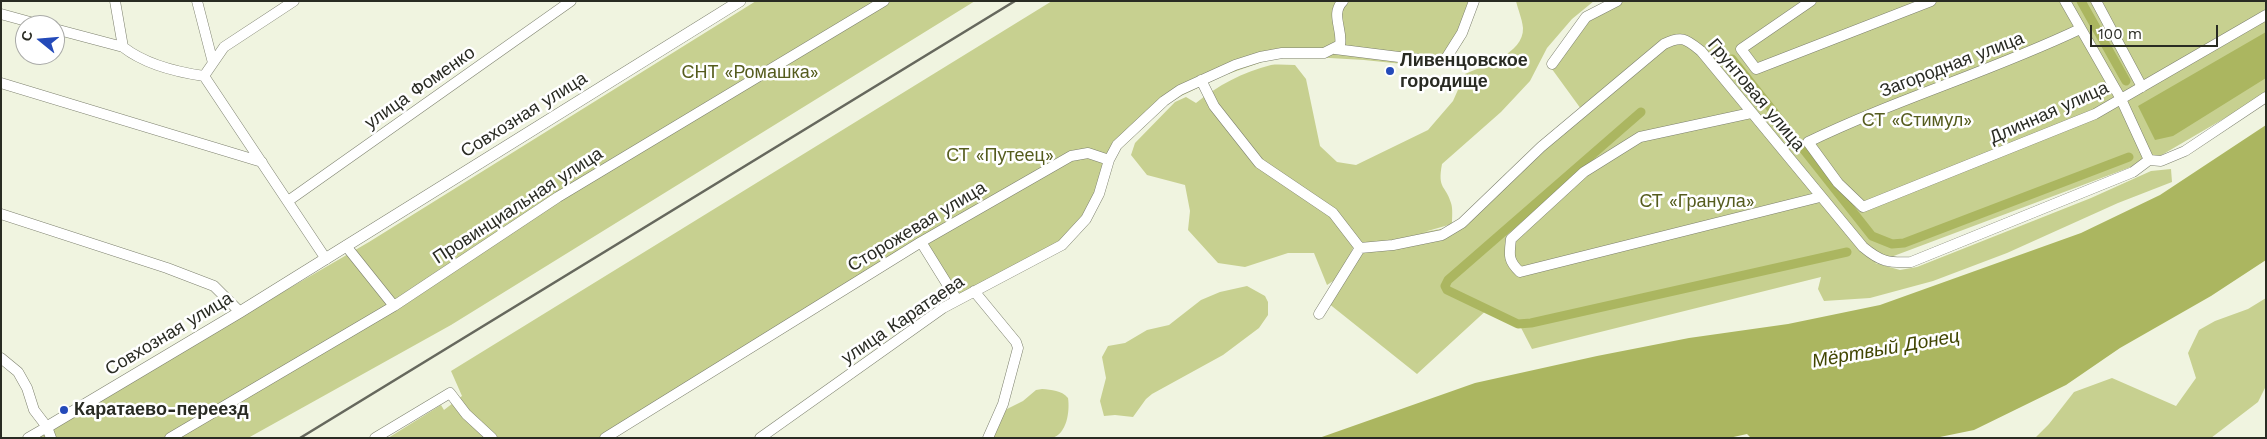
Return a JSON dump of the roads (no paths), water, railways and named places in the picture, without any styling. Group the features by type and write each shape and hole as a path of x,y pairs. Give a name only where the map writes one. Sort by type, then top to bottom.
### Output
{"street":[{"path":"115,1 123,47"},
{"path":"197,1 213,63"},
{"path":"204,76 224,47 294,1"},
{"name":"улица Фоменко","path":"288,201 571,1"},
{"name":"Совхозная улица","path":"28,438 240,312 740,1"},
{"name":"Провинциальная улица","path":"170,438 394,306 558,197 884,1"},
{"path":"1109,160 1117,146 1164,101 1180,90 1260,57 1282,53 1319,54 1335,49 1340,45 1341,39 1336,17 1338,6 1343,1"},
{"path":"1335,49 1431,61 1445,60 1462,34 1474,1"},
{"path":"1552,64 1586,17 1618,1"},
{"path":"1812,1 1741,50 1756,69 1931,1"},
{"path":"2065,1 2121,99 2149,160"},
{"path":"2096,1 2142,87"},
{"path":"1,14 15,18"},
{"name":"Длинная улица","path":"1863,207 2072,125 2121,99 2266,15"},
{"name":"Загородная улица","path":"1863,207 1838,183 1808,142 1883,109 2047,45 2080,28"},
{"path":"65,32 123,47 137,58 183,73 204,76 326,259"},
{"name":"Грунтовая улица","path":"1360,248 1393,245 1442,235 1462,223 1541,147 1664,44 1675,38 1685,38 1700,51 1863,247 1874,256 1888,263 1911,262 2133,172 2149,160 2162,161 2185,152 2266,97"},
{"path":"1201,80 1214,106 1259,163 1333,213 1360,248 1319,314"},
{"path":"1,83 262,162"},
{"path":"1751,113 1640,137 1584,172 1511,239 1509,252 1511,264 1520,272 1820,197"},
{"name":"Сторожевая улица","path":"605,438 921,242 1071,156 1088,152 1109,160"},
{"name":"улица Каратаева","path":"760,438 943,308 1062,245 1086,219 1099,194 1109,160"},
{"path":"1,214 167,268 214,286 240,312"},
{"path":"921,242 957,300"},
{"path":"346,246 394,306"},
{"path":"974,291 1016,342 1018,348 1003,404 988,438"},
{"path":"1,358 18,372 27,388 34,410 52,438"},
{"path":"374,438 450,393 466,414 492,438"}],"water":[{"path":"2266,32 2266,78 2173,136 2155,140 2138,106"},
{"name":"Мёртвый Донец","path":"2266,125 2266,260 2211,296 2120,348 2066,385 1974,430 1935,438 1751,438 1747,434 1729,438 1319,438 1475,383 1689,338 1788,324 1880,305 2081,233 2160,195"}],"waterway":[{"path":"2081,1 2126,81"},
{"path":"1732,59 1872,236 1892,244 1904,243 2129,157"},
{"path":"1641,112 1448,280 1445,286 1447,290 1518,324 1531,323 1847,252"}],"railway":[{"path":"300,438 1015,1"}],"place":[{"name":"Ливенцовское городище","path":"1390,71"},
{"name":"Каратаево-переезд","path":"64,410"}],"park label":[{"name":"СНТ «Ромашка»","path":"750,73"},
{"name":"СТ «Стимул»","path":"1917,121"},
{"name":"СТ «Путеец»","path":"1000,156"},
{"name":"СТ «Гранула»","path":"1697,202"}]}
